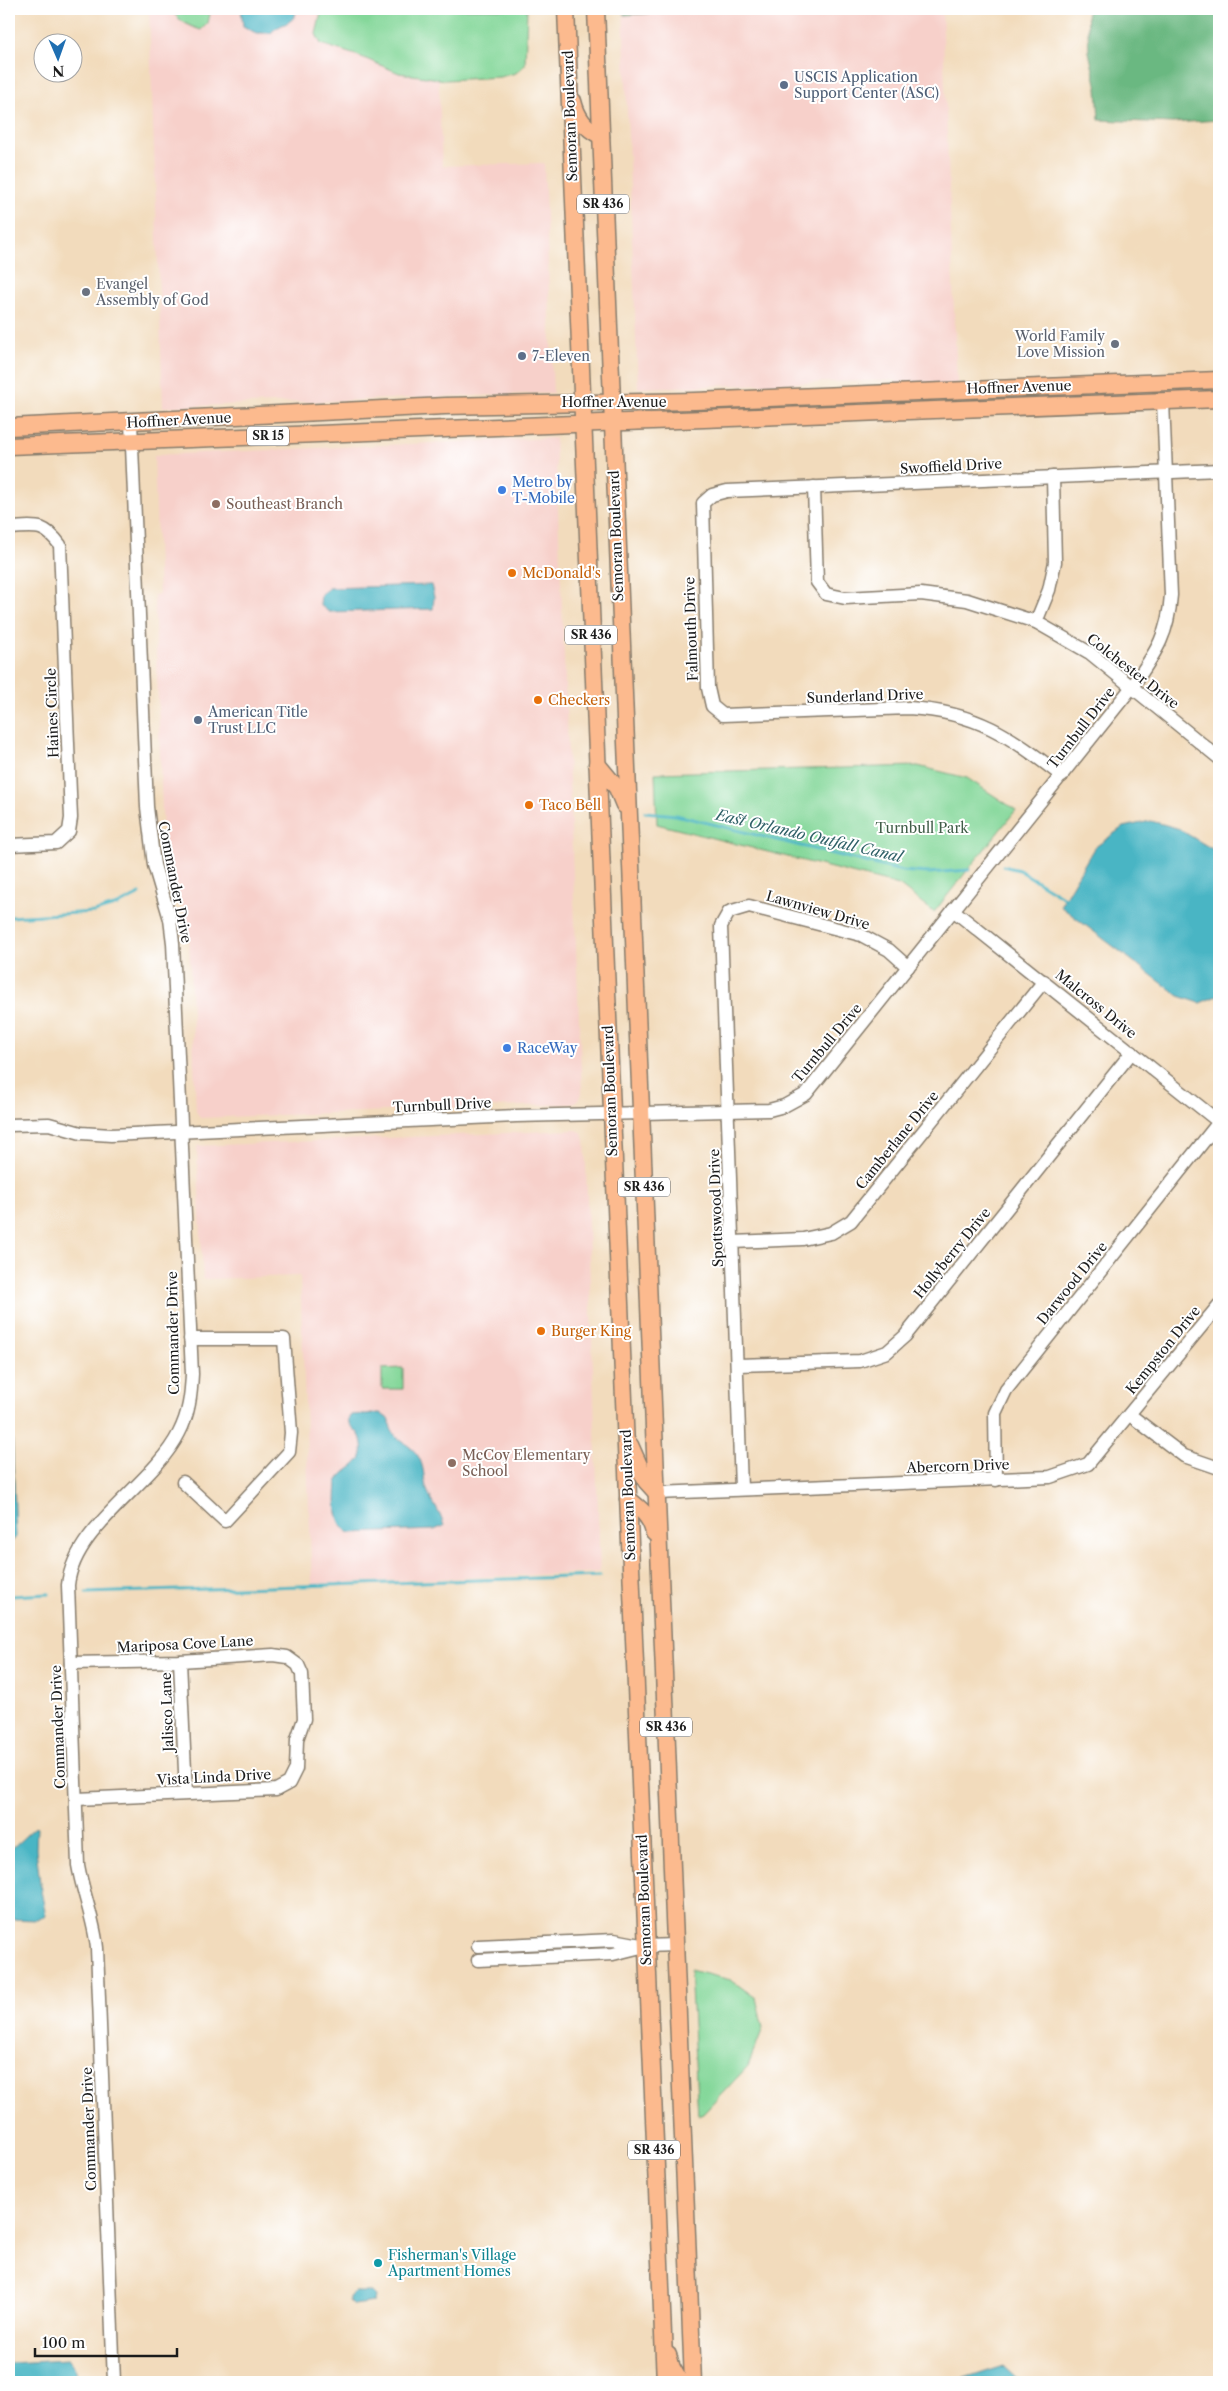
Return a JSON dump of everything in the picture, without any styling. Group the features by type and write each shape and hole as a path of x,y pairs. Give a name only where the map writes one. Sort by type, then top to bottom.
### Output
{"main road":[{"name":"Semoran Boulevard","path":"566,9 596,764 626,1434 660,2324 664,2382"},
{"name":"Semoran Boulevard","path":"596,9 693,2382"},
{"path":"569,90 577,115 590,130 601,136"},
{"name":"Hoffner Avenue","path":"9,427 445,406 611,402 1219,380"},
{"path":"1057,404 1068,398 1170,394 1180,389 1185,381"},
{"name":"Hoffner Avenue","path":"9,446 1219,399"},
{"path":"596,764 617,788 628,817"},
{"path":"626,1434 638,1466 646,1481 657,1493"},
{"path":"628,1499 643,1510 652,1524 659,1555"},
{"path":"660,2324 672,2368 680,2382"}],"street":[{"name":"Turnbull Drive","path":"9,1125 49,1124 81,1133 111,1135 516,1116 641,1112 728,1112 769,1110 784,1106 806,1094 1062,776 1132,687 1160,646 1169,620 1171,595 1163,400"},
{"name":"Commander Drive","path":"114,2382 97,1948 95,1926 83,1890 78,1865 68,1593 69,1573 73,1562 90,1537 164,1456 178,1435 187,1416 191,1396 173,944 170,919 154,866 147,807 131,422"},
{"name":"Swoffield Drive","path":"702,519 703,503 712,495 726,491 1219,470"},
{"path":"1036,622 1049,590 1055,562 1053,477"},
{"name":"Colchester Drive","path":"814,487 817,582 826,594 845,598 921,594 967,600 1036,622 1090,653 1219,758"},
{"name":"Falmouth Drive","path":"702,519 708,688 712,706 723,714 740,716"},
{"name":"Haines Circle","path":"9,528 36,527 50,531 60,545 71,818 69,831 56,843 9,845"},
{"name":"Sunderland Drive","path":"740,716 909,708 936,710 976,720 1021,745 1062,776"},
{"name":"Lawnview Drive","path":"720,926 729,912 749,906 861,935 889,950 908,967"},
{"name":"Malcross Drive","path":"953,910 1219,1122"},
{"name":"Spottswood Drive","path":"720,926 738,1365 741,1488"},
{"name":"Camberlane Drive","path":"732,1242 803,1239 832,1233 851,1221 1044,981"},
{"name":"Hollyberry Drive","path":"738,1365 860,1361 886,1352 905,1336 1132,1052"},
{"name":"Darwood Drive","path":"996,1480 995,1412 1006,1390 1219,1122"},
{"name":"Kempston Drive","path":"1130,1415 1219,1305"},
{"path":"183,1482 225,1521 289,1452 291,1433 284,1339 190,1339"},
{"path":"1130,1415 1184,1456 1219,1468"},
{"name":"Abercorn Drive","path":"657,1493 741,1488 1050,1477 1088,1464 1130,1415"},
{"name":"Mariposa Cove Lane","path":"71,1664 180,1661 273,1655 287,1657 298,1665"},
{"name":"Jalisco Lane","path":"180,1661 186,1793"},
{"name":"Vista Linda Drive","path":"77,1799 276,1790 289,1784 296,1769 297,1739 304,1718 302,1674 298,1665"},
{"path":"478,1946 614,1940 646,1946"},
{"path":"478,1960 613,1954 646,1946 675,1945"}],"shaded area":[{"path":"149,9 436,9 442,166 544,163 553,393 163,407"},
{"path":"623,9 942,9 957,385 897,388 896,380 638,388"},
{"path":"555,438 582,1093 579,1099 572,1104 200,1118 196,1111 189,937 186,917 166,857 163,836 154,595 159,594 154,455"},
{"name":"McCoy Elementary School","path":"576,1130 581,1132 585,1140 600,1572 312,1584 300,1276 203,1279 197,1146"}],"green space":[{"path":"170,9 211,9 208,23 201,30 184,22"},
{"path":"322,9 527,9 525,65 516,73 500,77 446,80 399,73 359,56 321,44 316,34"},
{"path":"625,9 725,9 624,15"},
{"path":"1087,9 1219,9 1219,120 1173,123 1099,120 1097,88 1089,52"},
{"name":"Turnbull Park","path":"918,766 967,778 1016,810 934,912 899,885 657,824 655,773"},
{"path":"403,1368 403,1389 382,1389 382,1369"},
{"path":"690,1970 731,1980 756,1998 763,2028 748,2066 703,2114 698,2116"}],"water":[{"path":"241,9 297,9 290,21 271,33 256,33 243,26"},
{"path":"431,585 434,597 433,609 329,612 320,605 321,594 329,588"},
{"path":"1151,821 1177,828 1219,853 1219,995 1200,1003 1179,996 1060,906 1094,848 1123,827"},
{"path":"9,1341 16,1537 9,1545"},
{"path":"380,1413 390,1420 391,1427 396,1436 418,1456 422,1464 427,1490 444,1526 434,1530 350,1533 341,1524 337,1510 337,1482 362,1455 360,1436 348,1419 351,1415"},
{"path":"37,1827 36,1849 46,1915 38,1920 9,1919 9,1851"},
{"path":"355,2292 371,2292 375,2296 374,2302 353,2305 349,2301 349,2297"},
{"path":"68,2360 76,2370 77,2382 9,2382 9,2363"},
{"path":"1004,2366 1021,2382 955,2382"}],"waterway":[{"name":"East Orlando Outfall Canal","path":"645,812 676,815 902,871 928,873 969,870"},
{"name":"East Orlando Outfall Canal","path":"1003,866 1019,870 1066,899"},
{"name":"East Orlando Outfall Canal","path":"9,917 94,912 118,905 140,894"},
{"path":"86,1593 600,1576"},
{"path":"9,1596 49,1594"}],"place":[{"name":"USCIS Application Support Center (ASC)","path":"784,85"},
{"name":"Evangel Assembly of God","path":"86,292"},
{"name":"World Family Love Mission","path":"1115,344"},
{"name":"7-Eleven","path":"522,356"},
{"name":"Metro by T-Mobile","path":"502,490"},
{"name":"Southeast Branch","path":"216,504"},
{"name":"McDonald's","path":"512,573"},
{"name":"Checkers","path":"538,700"},
{"name":"American Title Trust LLC","path":"198,720"},
{"name":"Taco Bell","path":"529,805"},
{"name":"RaceWay","path":"507,1048"},
{"name":"Burger King","path":"541,1331"},
{"name":"McCoy Elementary School","path":"452,1463"},
{"name":"Fisherman's Village Apartment Homes","path":"378,2263"}]}
